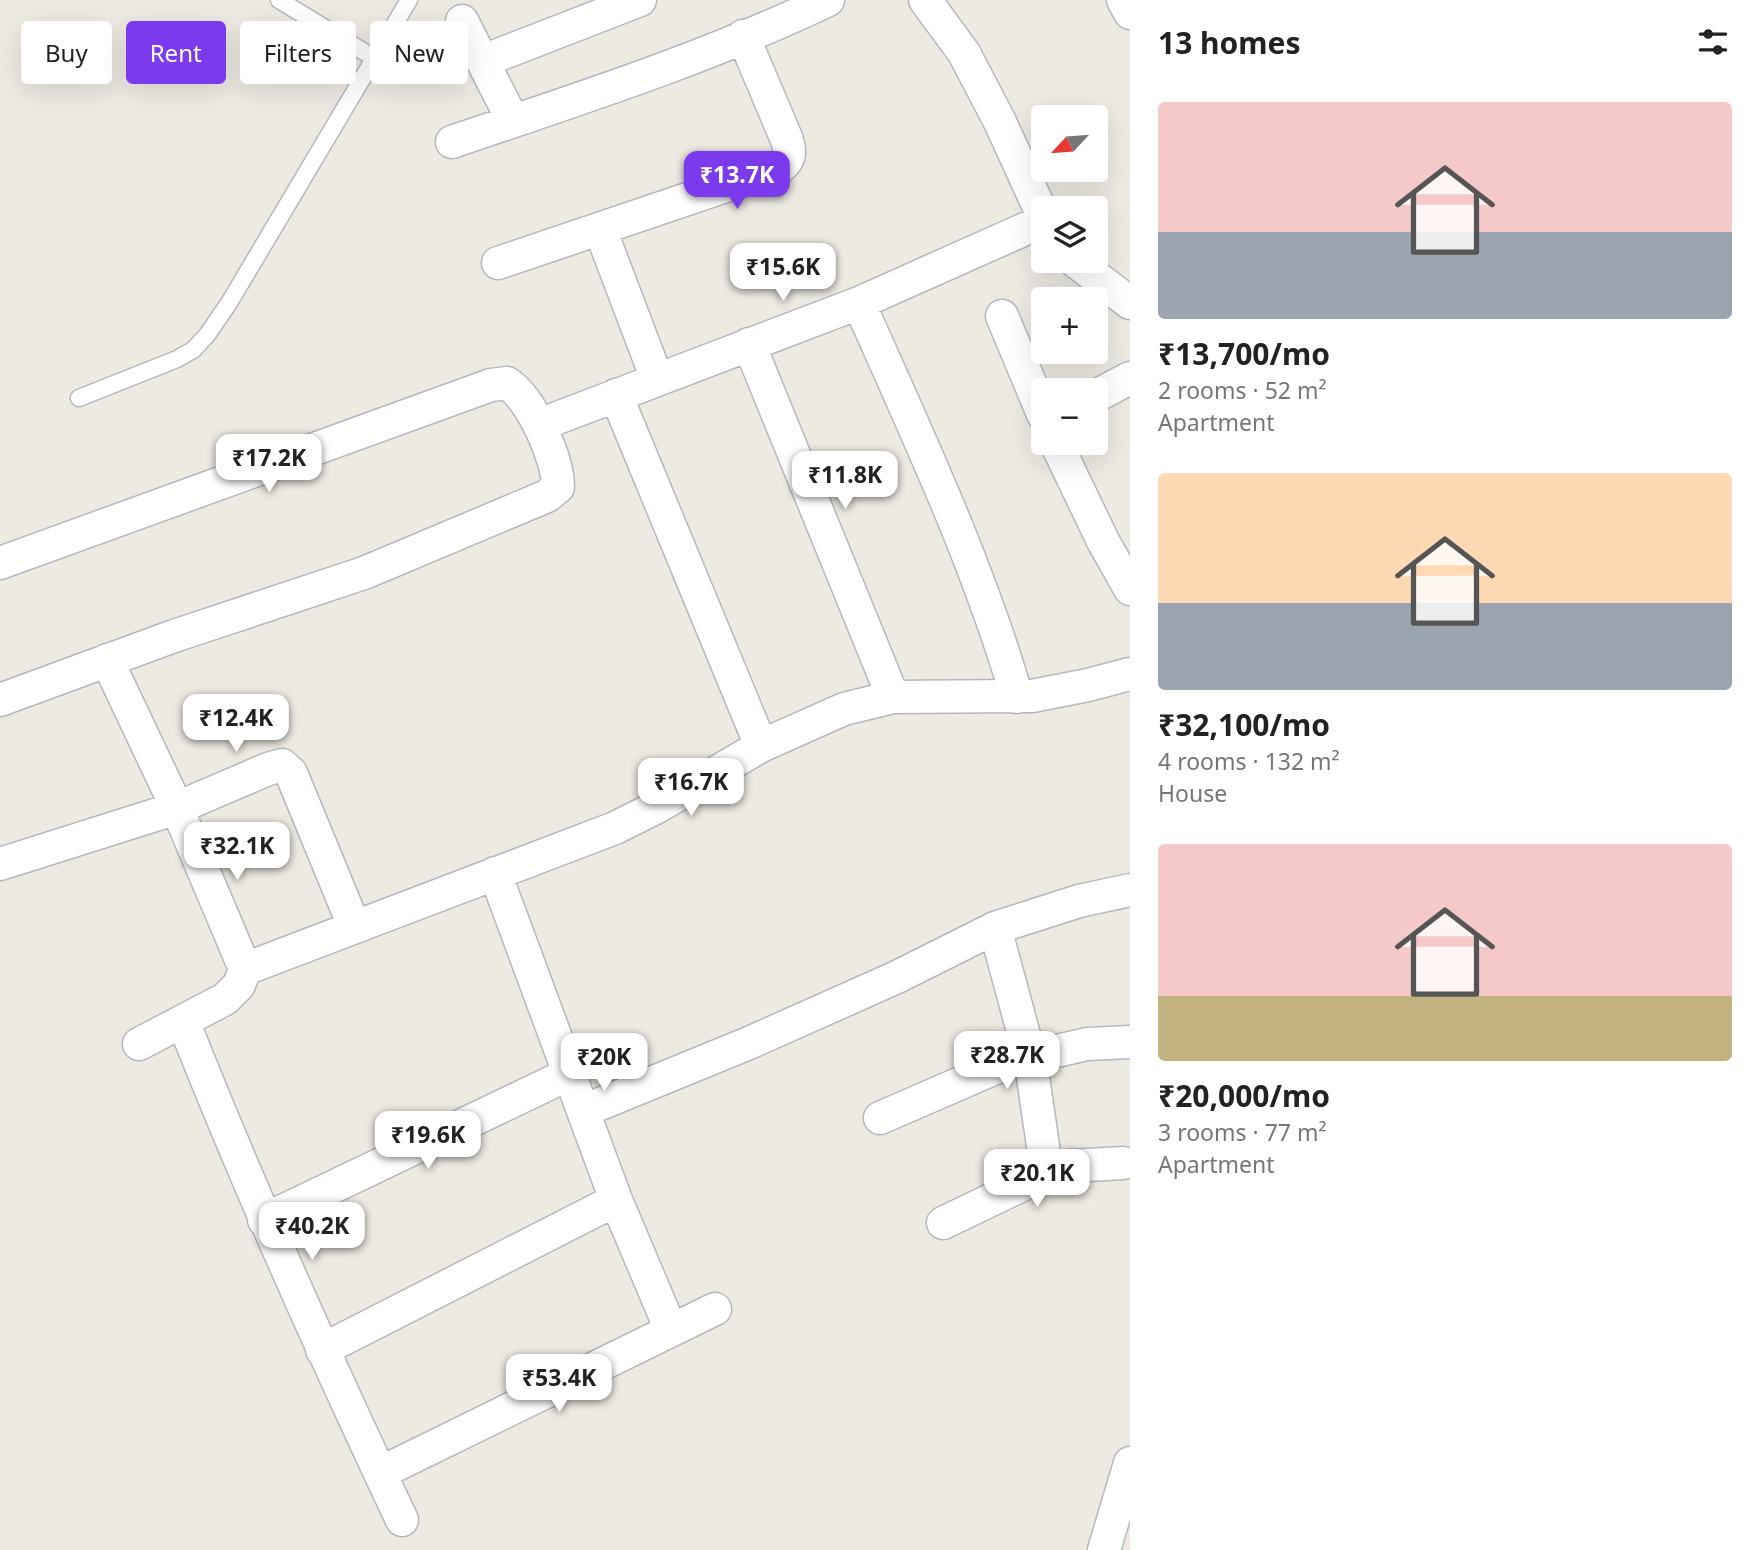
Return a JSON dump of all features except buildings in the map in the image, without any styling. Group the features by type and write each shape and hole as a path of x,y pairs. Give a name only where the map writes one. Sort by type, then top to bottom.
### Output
{"street":[{"path":"483,61 640,0"},
{"path":"452,142 604,90 828,0"},
{"path":"925,0 964,53 1000,122 1033,196"},
{"path":"1123,0 1130,13"},
{"path":"468,33 513,121"},
{"path":"498,263 779,169 788,162 791,151 743,36"},
{"path":"539,425 859,303 1031,224"},
{"path":"600,229 657,379"},
{"path":"1091,273 1130,303"},
{"path":"859,303 972,561 998,632 1017,696"},
{"path":"1002,316 1031,385"},
{"path":"749,344 893,698"},
{"path":"1108,390 1130,378"},
{"path":"0,563 491,385 507,383 518,390 539,425 558,473 558,486 547,496 364,573 174,636 0,700"},
{"path":"615,395 761,746"},
{"path":"1062,455 1103,541 1130,589"},
{"path":"107,660 177,808 245,969 239,985 225,999 139,1044"},
{"path":"245,969 615,828 659,806 761,746 844,709 893,698 1032,696 1130,674"},
{"path":"0,864 177,808 282,765 291,773 354,926"},
{"path":"495,873 616,1200 671,1330"},
{"path":"583,1111 749,1043 897,977 995,928 1079,901 1130,890"},
{"path":"995,928 1030,1057 1047,1173"},
{"path":"183,1021 264,1220 402,1520"},
{"path":"880,1118 978,1074 1030,1057 1087,1044 1130,1042"},
{"path":"264,1220 569,1074"},
{"path":"943,1223 1047,1173 1069,1166 1123,1163"},
{"path":"322,1350 616,1200"},
{"path":"380,1473 715,1309"},
{"path":"1104,1550 1130,1463"}],"lane":[{"path":"279,0 370,56"},
{"path":"396,21 409,0"},
{"path":"79,398 177,359 193,349 207,334 229,303 370,65"}]}
